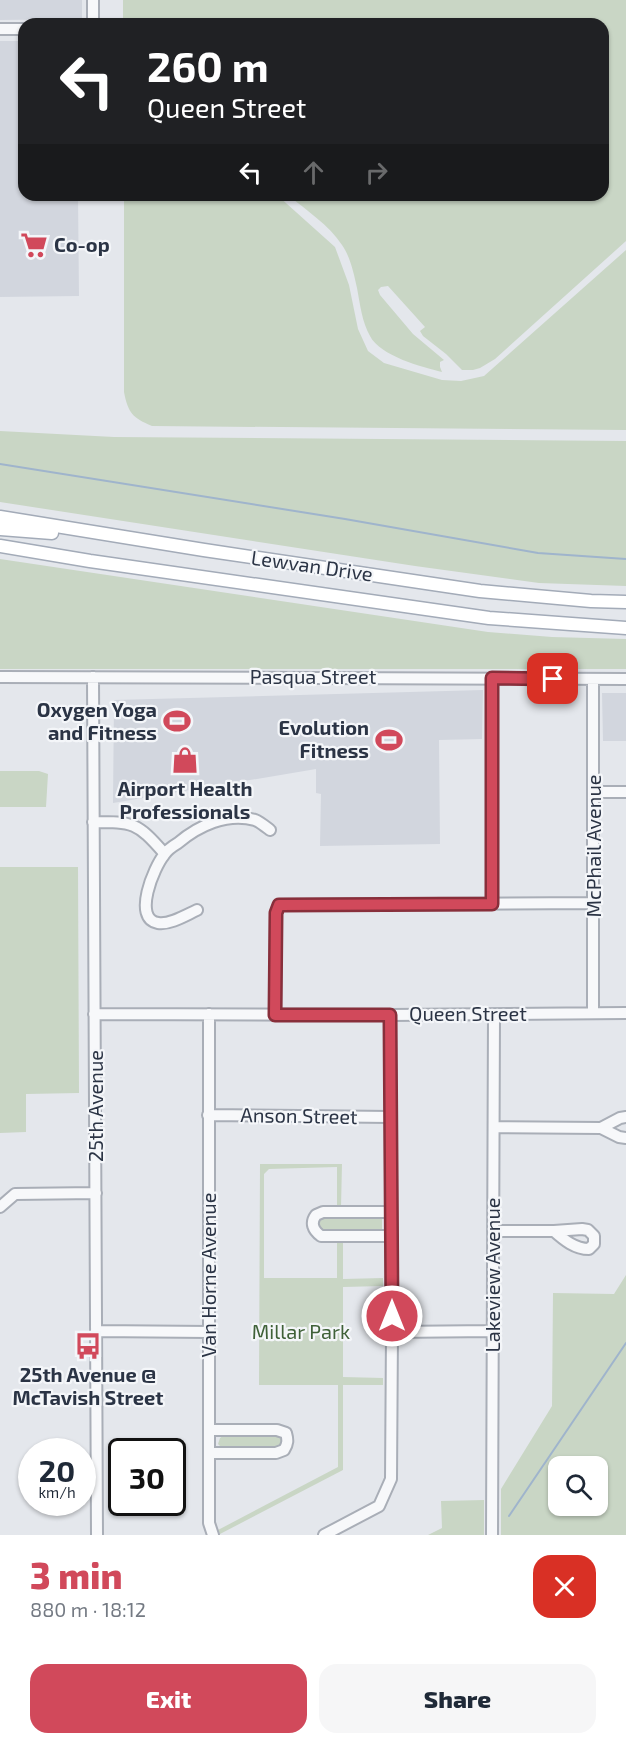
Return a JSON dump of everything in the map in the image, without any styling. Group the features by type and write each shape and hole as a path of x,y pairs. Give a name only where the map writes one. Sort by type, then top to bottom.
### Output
{"main road":[{"name":"Lewvan Drive","path":"0,517 480,591 626,602"},
{"path":"0,529 137,539"},
{"name":"Lewvan Drive","path":"0,546 489,618 626,628"}],"street":[{"path":"93,0 93,18"},
{"path":"0,28 18,29"},
{"name":"Pasqua Street","path":"0,677 626,679"},
{"name":"25th Avenue","path":"93,677 97,1535"},
{"path":"492,678 492,904"},
{"name":"McPhail Avenue","path":"593,679 594,1013"},
{"path":"594,792 626,792"},
{"path":"197,910 164,924 155,923 148,917 146,908 151,879 164,854 192,831 214,822 242,818 257,820 270,830"},
{"path":"93,822 124,822 134,825 151,838 164,854"},
{"path":"275,1015 276,913 279,905 594,903"},
{"name":"Queen Street","path":"94,1014 626,1013"},
{"name":"Van Horne Avenue","path":"209,1014 209,1523 213,1535"},
{"path":"324,1535 379,1506 391,1479 390,1015"},
{"name":"Lakeview Avenue","path":"492,1535 494,1015"},
{"name":"Anson Street","path":"208,1115 390,1118"},
{"path":"601,1128 626,1117"},
{"path":"494,1127 601,1128 626,1138"},
{"path":"0,1207 15,1194 96,1193"},
{"path":"391,1212 323,1212 313,1219 313,1226 321,1236 392,1236"},
{"path":"493,1231 554,1232"},
{"path":"96,1331 209,1332"},
{"path":"392,1332 493,1331"},
{"path":"210,1430 277,1430 286,1433 288,1445 284,1450 276,1453 210,1453"}],"shaded area":[{"path":"0,0 82,0 82,18 0,20"},
{"path":"0,41 18,41 18,201 78,201 79,296 0,297"},
{"path":"483,690 482,739 439,740 440,844 320,846 321,794 316,793 316,769 113,803 114,700"},
{"path":"602,693 626,693 626,741 603,741"}],"green space":[{"path":"123,0 626,0 626,241 495,359 473,370 462,370 423,336 420,331 425,327 388,286 381,287 378,290 380,295 413,334 444,360 440,362 442,372 392,355 375,343 367,331 351,265 342,245 324,224 295,201 609,201 609,18 123,18"},
{"path":"124,201 284,201 335,247 349,285 358,329 368,351 384,363 442,380 461,381 484,376 626,250 626,430 152,426 132,414 124,392"},
{"path":"0,431 114,437 626,441 626,586 539,583 0,502"},
{"path":"0,559 488,632 626,639 626,669 0,669"},
{"path":"0,771 39,771 48,774 46,807 0,807"},
{"path":"0,867 78,867 79,1093 26,1094 26,1132 0,1133"},
{"name":"Millar Park","path":"260,1164 342,1164 341,1207 337,1207 337,1167 269,1169 264,1174 264,1278 337,1278 337,1240 343,1240 343,1279 383,1278 383,1286 343,1287 343,1377 383,1378 383,1385 343,1385 343,1470 220,1534 218,1530 338,1467 338,1385 259,1385"},
{"path":"322,1218 382,1218 382,1231 321,1231 317,1227 318,1221"},
{"path":"626,1275 626,1535 501,1535 501,1489 552,1406 553,1293 614,1294"},
{"path":"282,1434 284,1436 281,1447 222,1448 218,1444 224,1435"},
{"path":"484,1500 484,1535 428,1535 442,1528 441,1501"}],"waterway":[{"path":"0,464 345,519 538,553 626,559"},
{"path":"509,1516 626,1343"}],"place":[{"name":"Co-op","path":"34,245"},
{"name":"Oxygen Yoga and Fitness","path":"177,721"},
{"name":"Evolution Fitness","path":"389,740"},
{"name":"Airport Health Professionals","path":"185,760"},
{"name":"25th Avenue @ McTavish Street","path":"88,1346"}],"route":[{"path":"392,1316 390,1015 275,1015 276,913 279,905 492,904 492,678 553,679"}]}
